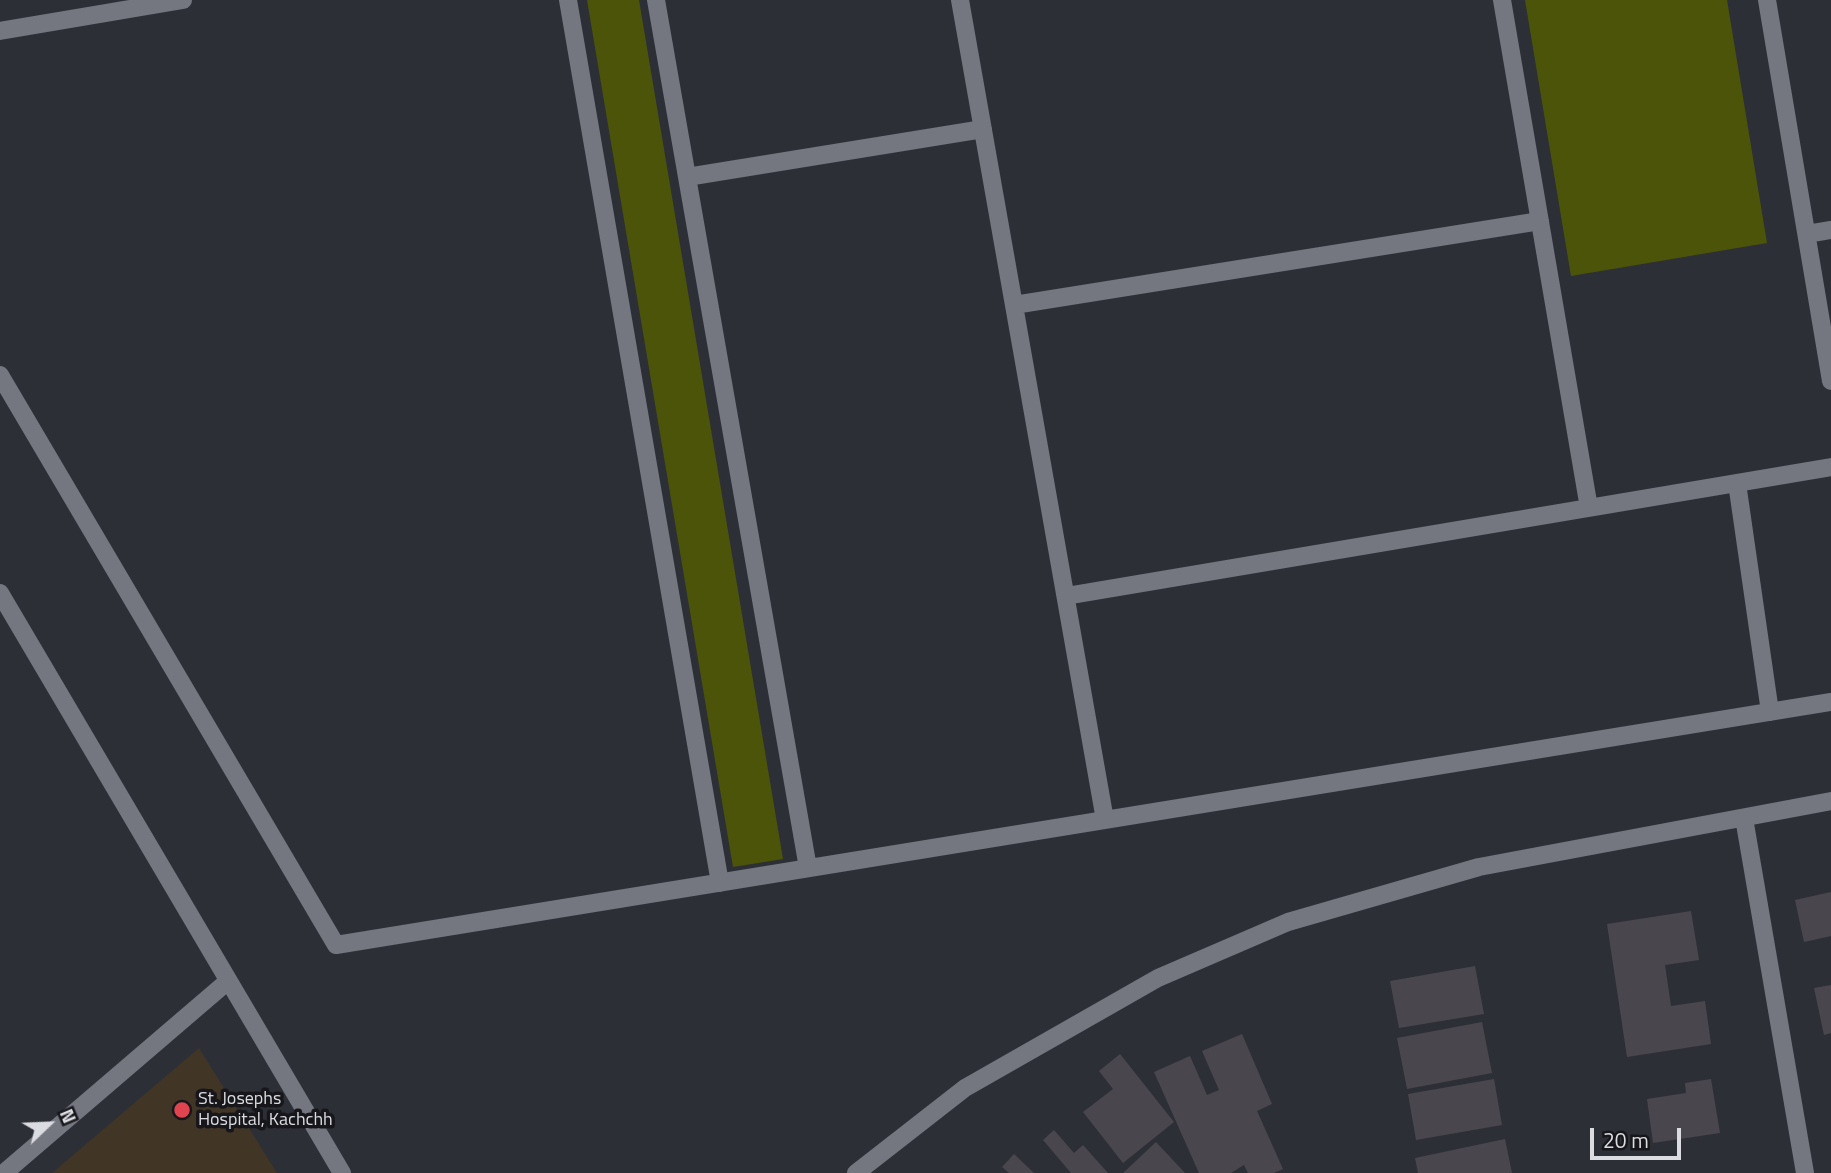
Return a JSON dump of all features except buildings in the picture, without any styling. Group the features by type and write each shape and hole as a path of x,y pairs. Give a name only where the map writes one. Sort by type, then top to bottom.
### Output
{"street":[{"path":"0,31 183,0"},
{"path":"568,0 720,883"},
{"path":"656,0 808,868"},
{"path":"960,0 1105,820"},
{"path":"1502,0 1589,508"},
{"path":"1768,0 1831,381"},
{"path":"687,177 983,129"},
{"path":"1014,305 1540,221"},
{"path":"1807,234 1831,230"},
{"path":"0,375 336,945 1831,702"},
{"path":"1066,596 1831,467"},
{"path":"1737,483 1770,712"},
{"path":"0,593 342,1173"},
{"path":"856,1173 965,1088 1158,978 1288,922 1479,867 1831,801"},
{"path":"1744,818 1805,1173"},
{"path":"4,1173 228,981"}],"shaded area":[{"name":"St. Josephs Hospital, Kachchh","path":"199,1048 277,1173 52,1173"}],"green space":[{"path":"587,0 639,0 783,859 733,867"},
{"path":"1525,0 1727,0 1767,243 1571,276"}],"place":[{"name":"St. Josephs Hospital, Kachchh","path":"182,1110"}]}
